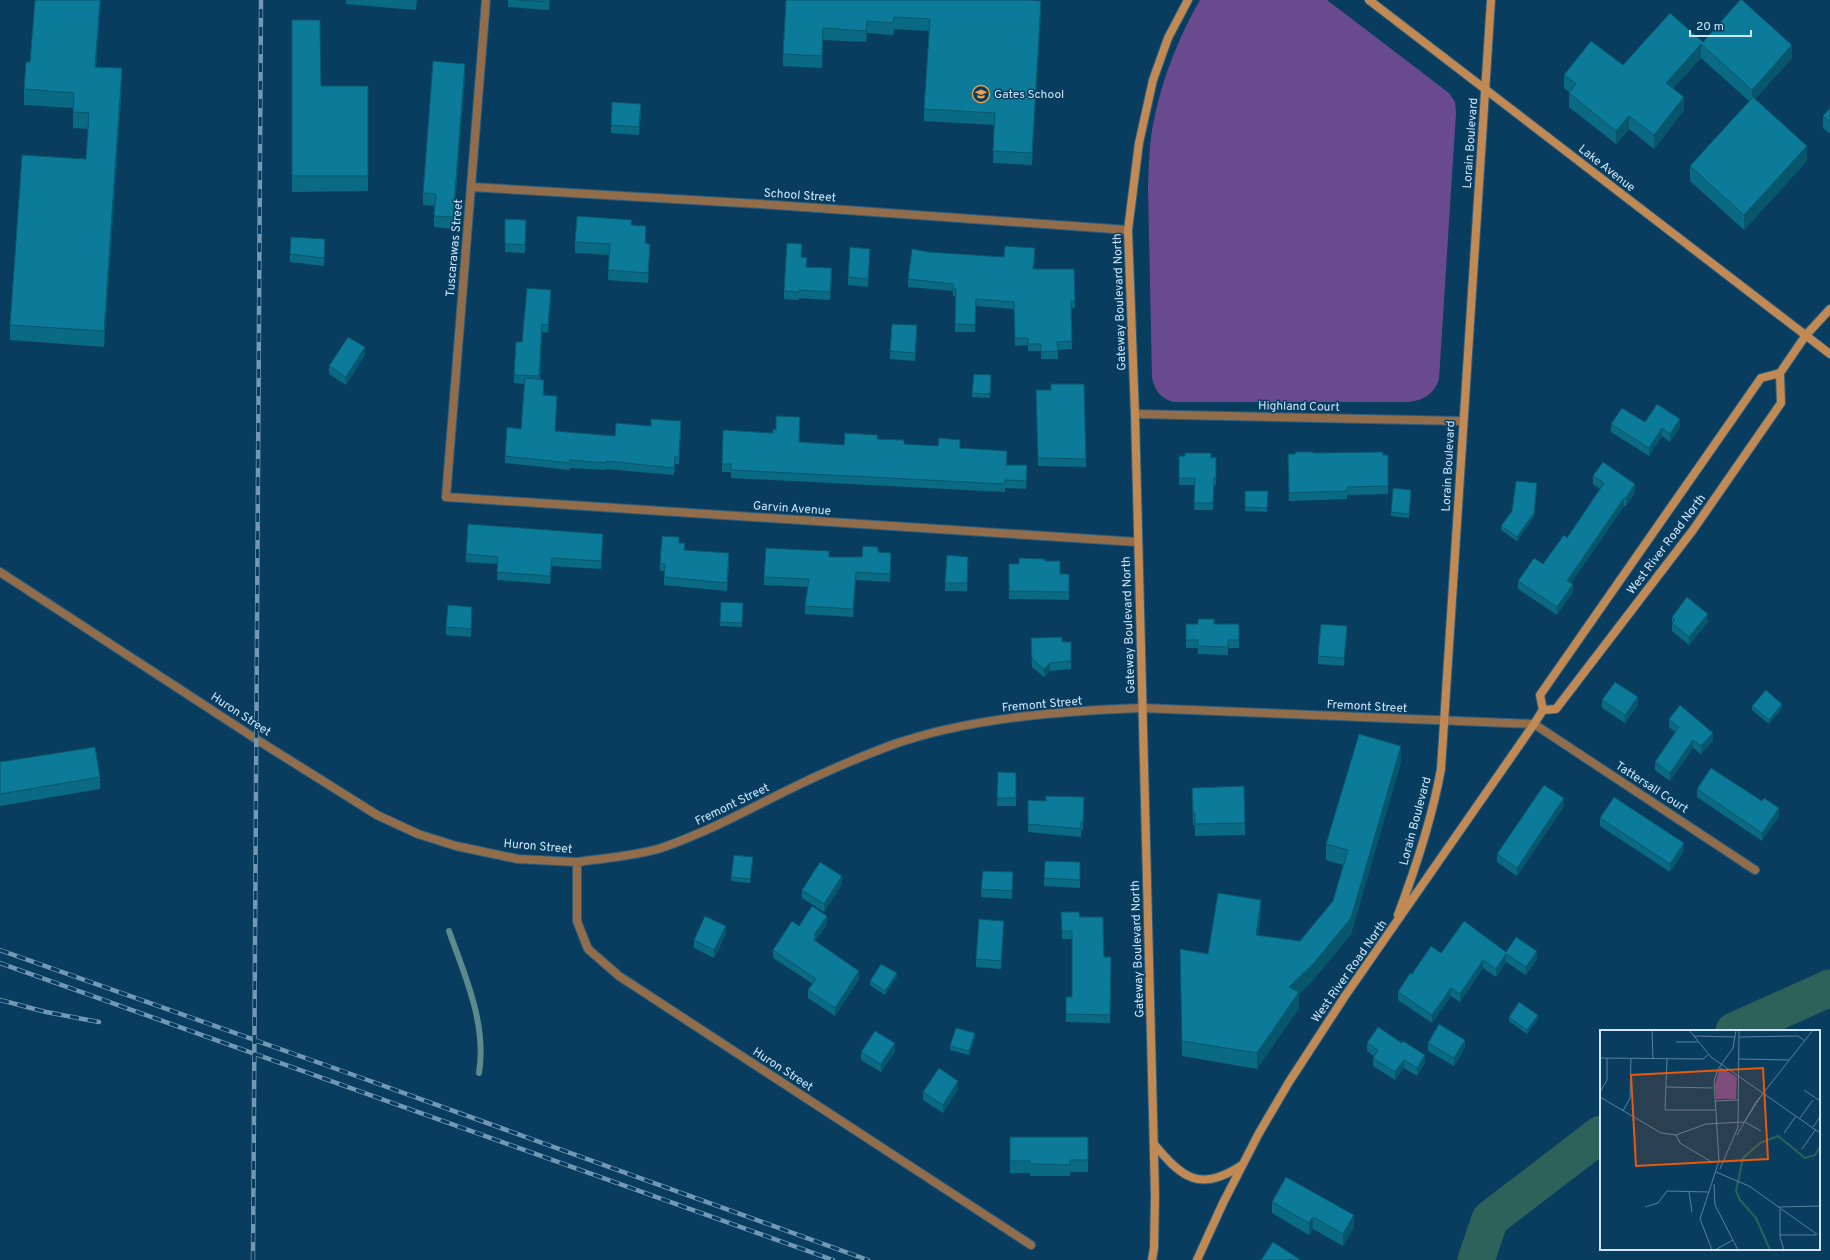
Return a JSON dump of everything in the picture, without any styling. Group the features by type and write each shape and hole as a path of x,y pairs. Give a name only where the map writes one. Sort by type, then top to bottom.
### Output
{"main road":[{"name":"Gateway Boulevard North","path":"1152,1260 1154,1234 1154,1144 1137,542 1135,414 1128,230 1138,143 1151,87 1168,38 1188,0"},
{"name":"Lake Avenue","path":"1369,0 1830,354"},
{"name":"Lorain Boulevard","path":"1394,927 1414,874 1432,812 1440,769 1491,0"},
{"path":"1780,374 1806,335 1830,309"},
{"name":"West River Road North","path":"1197,1260 1243,1164 1289,1082 1345,996 1534,724 1543,710 1540,695 1761,378 1780,374 1781,403 1693,530 1556,709 1543,710"},
{"path":"1154,1144 1175,1168 1190,1177 1209,1179 1220,1178 1243,1164"}],"street":[{"name":"Tuscarawas Street","path":"446,497 486,0"},
{"name":"School Street","path":"471,187 775,205 1128,230"},
{"name":"Highland Court","path":"1135,414 1463,421"},
{"name":"Garvin Avenue","path":"446,497 1137,542"},
{"name":"Huron Street","path":"0,572 256,739 377,815 418,834 456,846 518,859 578,862 577,921 588,949 619,976 1031,1245"},
{"name":"Fremont Street","path":"578,862 659,849 696,835 846,763 928,734 996,720 1113,709 1142,708 1444,722 1534,724"},
{"name":"Tattersall Court","path":"1534,724 1755,870"}],"shaded area":[{"path":"1200,0 1327,0 1449,93 1455,102 1456,113 1439,379 1434,389 1424,398 1409,402 1174,402 1162,397 1157,391 1152,378 1148,187 1151,137 1157,105 1172,58 1185,28"}],"building":[{"path":"35,0 100,0 95,67 122,68 104,331 10,325 22,155 86,159 89,113 73,112 74,93 24,89 26,62 30,62"},
{"path":"518,0 549,0 549,2"},
{"name":"Gates School","path":"786,0 1041,1 1032,153 993,151 995,113 924,109 930,19 894,17 893,23 867,21 866,31 823,28 822,56 783,54"},
{"path":"1740,0 1742,0 1792,45 1752,90 1701,44 1666,83 1684,97 1654,135 1629,116 1616,131 1569,93 1576,84 1564,75 1591,41 1623,65 1670,13 1703,42"},
{"path":"292,20 320,20 321,86 368,86 368,176 292,176"},
{"path":"433,61 465,64 453,217 434,216 436,194 423,193"},
{"path":"1753,97 1807,146 1744,215 1690,166"},
{"path":"612,102 641,104 639,127 611,125"},
{"path":"1830,108 1830,122 1823,116"},
{"path":"577,216 632,220 631,225 646,226 645,243 650,244 648,273 608,270 610,244 575,242"},
{"path":"505,219 526,220 525,245 505,244"},
{"path":"291,237 325,239 324,258 290,254"},
{"path":"787,243 802,244 801,257 807,258 806,267 832,268 830,292 799,290 799,292 784,291"},
{"path":"1005,246 1035,248 1033,269 1074,269 1075,301 1071,301 1072,341 1057,342 1058,351 1041,352 1041,344 1028,344 1028,338 1015,338 1014,302 976,299 975,325 955,324 956,289 953,289 954,284 908,279 912,249 929,252 1004,257"},
{"path":"850,247 870,249 868,279 848,277"},
{"path":"527,288 551,290 548,325 542,324 539,376 514,375 516,342 522,342"},
{"path":"892,324 917,325 915,353 890,351"},
{"path":"348,337 365,347 346,377 329,366"},
{"path":"974,374 991,375 990,394 972,393"},
{"path":"525,378 544,380 543,395 557,396 555,431 615,436 616,423 651,426 651,419 681,421 679,457 675,457 674,468 606,461 606,463 570,460 570,463 505,456 507,427 521,429"},
{"path":"1051,384 1084,384 1086,459 1038,458 1036,390 1051,390"},
{"path":"1657,404 1680,419 1670,434 1662,428 1649,448 1611,424 1622,408 1645,422"},
{"path":"776,416 800,417 799,442 844,445 845,433 878,435 877,439 904,440 904,444 938,446 939,438 960,440 960,448 1007,451 1006,465 1027,465 1026,481 1005,480 1005,484 731,470 731,464 722,464 723,430 773,433 773,429 776,430"},
{"path":"1295,452 1383,452 1383,455 1388,455 1388,486 1347,487 1347,491 1289,493 1288,454 1295,454"},
{"path":"1185,453 1211,453 1211,458 1216,457 1216,478 1214,478 1213,503 1194,503 1195,478 1179,478 1179,456 1185,456"},
{"path":"1603,462 1635,484 1567,581 1573,584 1557,607 1518,581 1534,558 1543,564 1564,535 1567,538 1604,483 1593,476"},
{"path":"1516,481 1537,483 1534,513 1517,537 1501,526 1512,511"},
{"path":"1393,488 1411,490 1409,514 1391,512"},
{"path":"1245,491 1268,491 1267,508 1245,507"},
{"path":"468,524 603,534 601,561 552,558 550,576 497,572 498,557 466,554"},
{"path":"662,536 679,537 679,543 685,543 684,550 729,553 727,583 664,577 665,564 660,563"},
{"path":"863,546 878,547 878,552 891,553 890,574 856,572 853,609 805,606 809,579 764,577 766,548 829,551 829,557 862,557"},
{"path":"947,555 968,557 967,583 945,583"},
{"path":"1019,558 1060,561 1060,574 1069,574 1069,592 1009,591 1009,564 1019,564"},
{"path":"1687,597 1708,614 1689,637 1672,623 1675,619 1672,617"},
{"path":"721,602 743,603 742,623 720,622"},
{"path":"448,605 472,607 471,629 446,627"},
{"path":"1198,619 1214,619 1214,624 1239,624 1239,640 1228,640 1228,647 1198,646 1198,640 1186,640 1186,624 1198,624"},
{"path":"1321,624 1347,626 1344,658 1318,656"},
{"path":"1062,637 1062,642 1071,642 1071,661 1050,663 1044,669 1032,659 1031,638"},
{"path":"1615,682 1638,697 1625,715 1602,700"},
{"path":"1766,690 1782,704 1769,720 1752,706"},
{"path":"1680,705 1713,733 1701,746 1693,740 1670,773 1655,762 1679,727 1669,719"},
{"path":"1359,734 1401,746 1351,918 1314,963 1289,987 1299,992 1257,1053 1182,1041 1180,949 1208,954 1218,893 1261,900 1256,935 1300,941 1333,901 1348,850 1326,844"},
{"path":"95,747 100,777 0,794 0,762"},
{"path":"1711,768 1762,801 1764,798 1779,808 1762,833 1697,789"},
{"path":"998,772 1016,773 1016,798 997,798"},
{"path":"1544,785 1564,798 1517,868 1497,854"},
{"path":"1244,786 1245,823 1195,824 1192,788"},
{"path":"1046,796 1084,797 1083,822 1081,822 1081,829 1028,824 1028,800 1046,801"},
{"path":"1614,797 1684,843 1670,864 1600,818"},
{"path":"734,855 753,857 750,879 731,877"},
{"path":"1045,861 1080,862 1080,880 1044,878"},
{"path":"820,862 842,876 824,904 802,890"},
{"path":"983,871 1013,872 1012,891 981,889"},
{"path":"812,906 827,916 814,935 816,936 814,940 859,971 835,1008 808,990 816,979 773,950 792,921 799,926"},
{"path":"1061,912 1079,912 1080,917 1103,917 1104,957 1111,957 1110,1015 1066,1014 1066,997 1072,997 1072,931 1062,931"},
{"path":"705,916 726,926 714,950 694,940"},
{"path":"979,919 1004,921 1001,961 976,959"},
{"path":"1464,921 1506,952 1516,937 1537,951 1526,967 1506,954 1496,969 1483,960 1460,994 1451,988 1432,1015 1398,992 1410,973 1412,974 1431,946 1441,953"},
{"path":"881,964 897,973 885,991 870,981"},
{"path":"1519,1002 1538,1015 1527,1030 1509,1017"},
{"path":"1439,1024 1465,1040 1454,1058 1428,1043"},
{"path":"1378,1027 1402,1043 1403,1041 1425,1055 1417,1068 1404,1060 1395,1072 1373,1058 1378,1050 1367,1043"},
{"path":"956,1028 975,1033 969,1051 950,1046"},
{"path":"875,1031 895,1043 881,1064 861,1052"},
{"path":"939,1068 958,1081 943,1105 923,1092"},
{"path":"1010,1137 1088,1137 1088,1160 1070,1160 1070,1165 1030,1164 1030,1161 1010,1161"},
{"path":"1286,1177 1354,1215 1343,1234 1313,1217 1309,1223 1272,1202"},
{"path":"1273,1242 1301,1260 1261,1260"}],"waterway":[{"path":"449,931 468,983 477,1018 481,1055 479,1073"},
{"path":"1736,1030 1830,988"},
{"path":"1476,1260 1490,1219 1600,1135"}],"railway":[{"path":"253,1260 261,0"},
{"path":"0,950 348,1073 868,1260"},
{"path":"0,963 833,1260"},
{"path":"0,1000 46,1012 99,1022"}],"place":[{"name":"Gates School","path":"981,94"}]}
